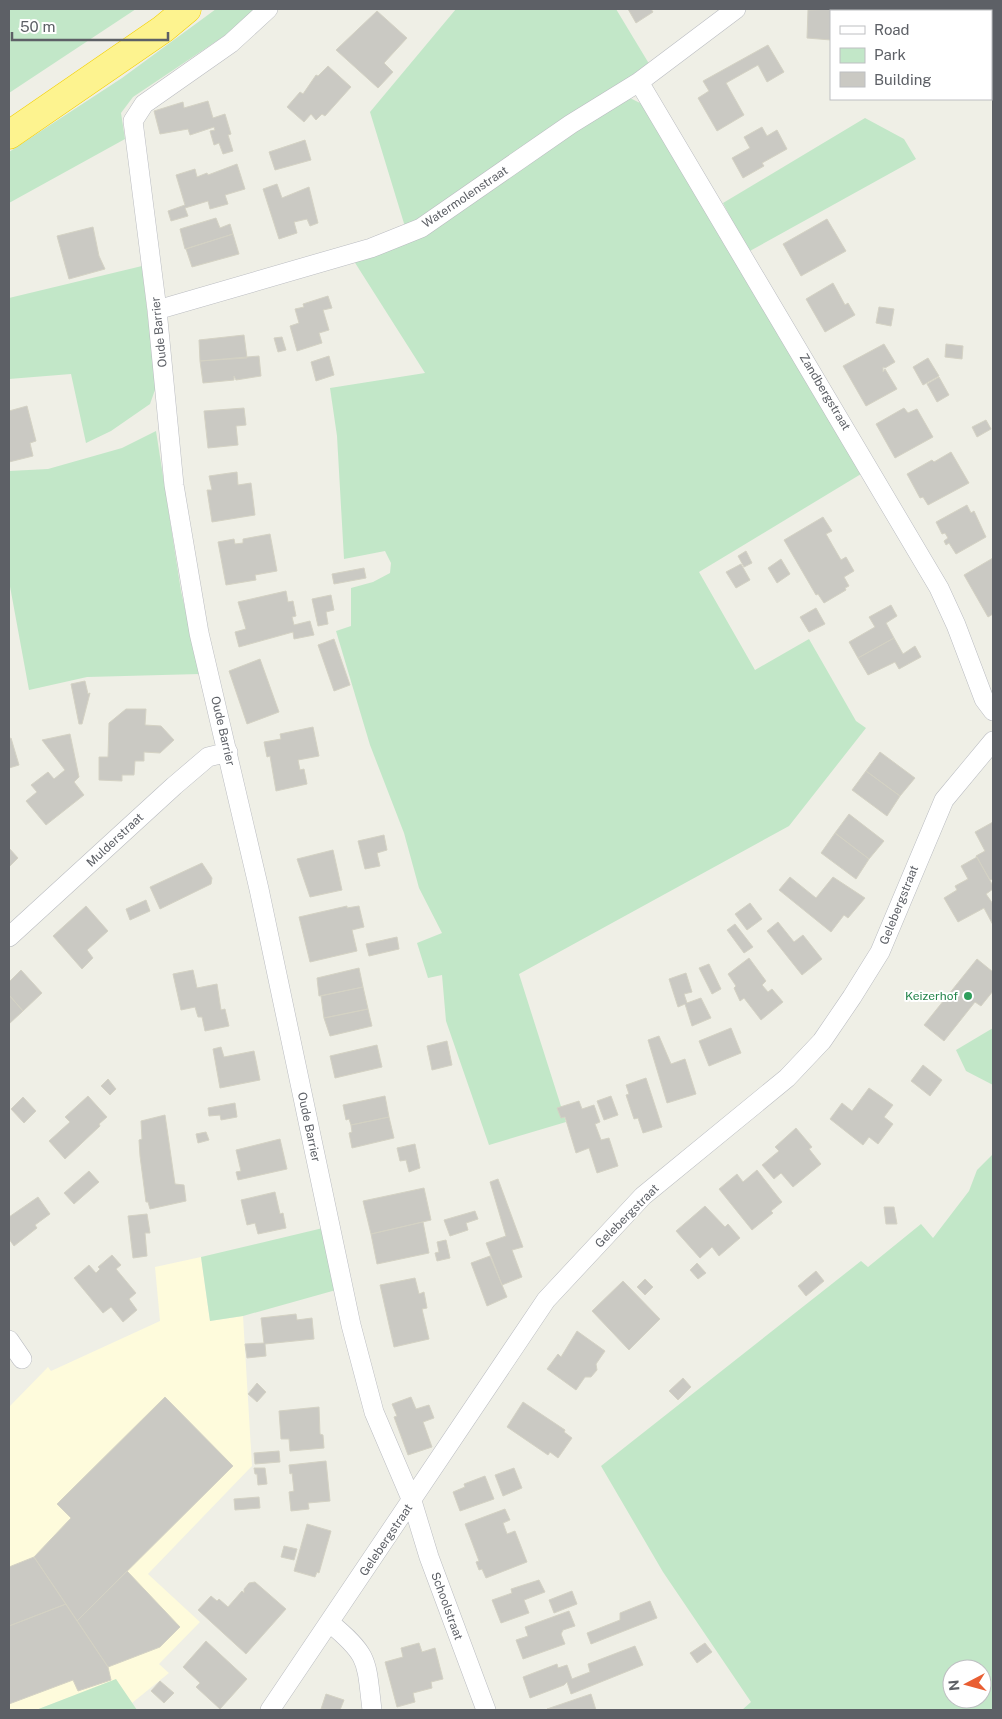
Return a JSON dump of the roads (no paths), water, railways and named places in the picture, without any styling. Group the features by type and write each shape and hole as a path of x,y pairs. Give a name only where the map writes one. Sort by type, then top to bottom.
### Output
{"highway":[{"path":"9,114 134,32 164,9"},
{"path":"9,134 163,29 187,9"}],"street":[{"name":"Oude Barrier","path":"268,9 231,43 144,104 133,122 157,310 174,485 199,633 261,899 351,1325 374,1412 412,1501"},
{"name":"Watermolenstraat","path":"157,310 370,248 421,228 571,124 639,82 736,9"},
{"name":"Zandbergstraat","path":"639,82 939,588 956,625 984,699 993,711"},
{"name":"Gelebergstraat","path":"270,1710 546,1300 643,1196 787,1078 822,1041 880,952 920,853 944,800 992,746"},
{"name":"Mulderstraat","path":"9,937 208,757 228,752"},
{"path":"9,1340 22,1359"},
{"name":"Schoolstraat","path":"412,1501 429,1557 486,1710"},
{"path":"330,1623 352,1641 362,1654 366,1666 372,1710"}],"place":[{"name":"Keizerhof","path":"968,996"}]}
